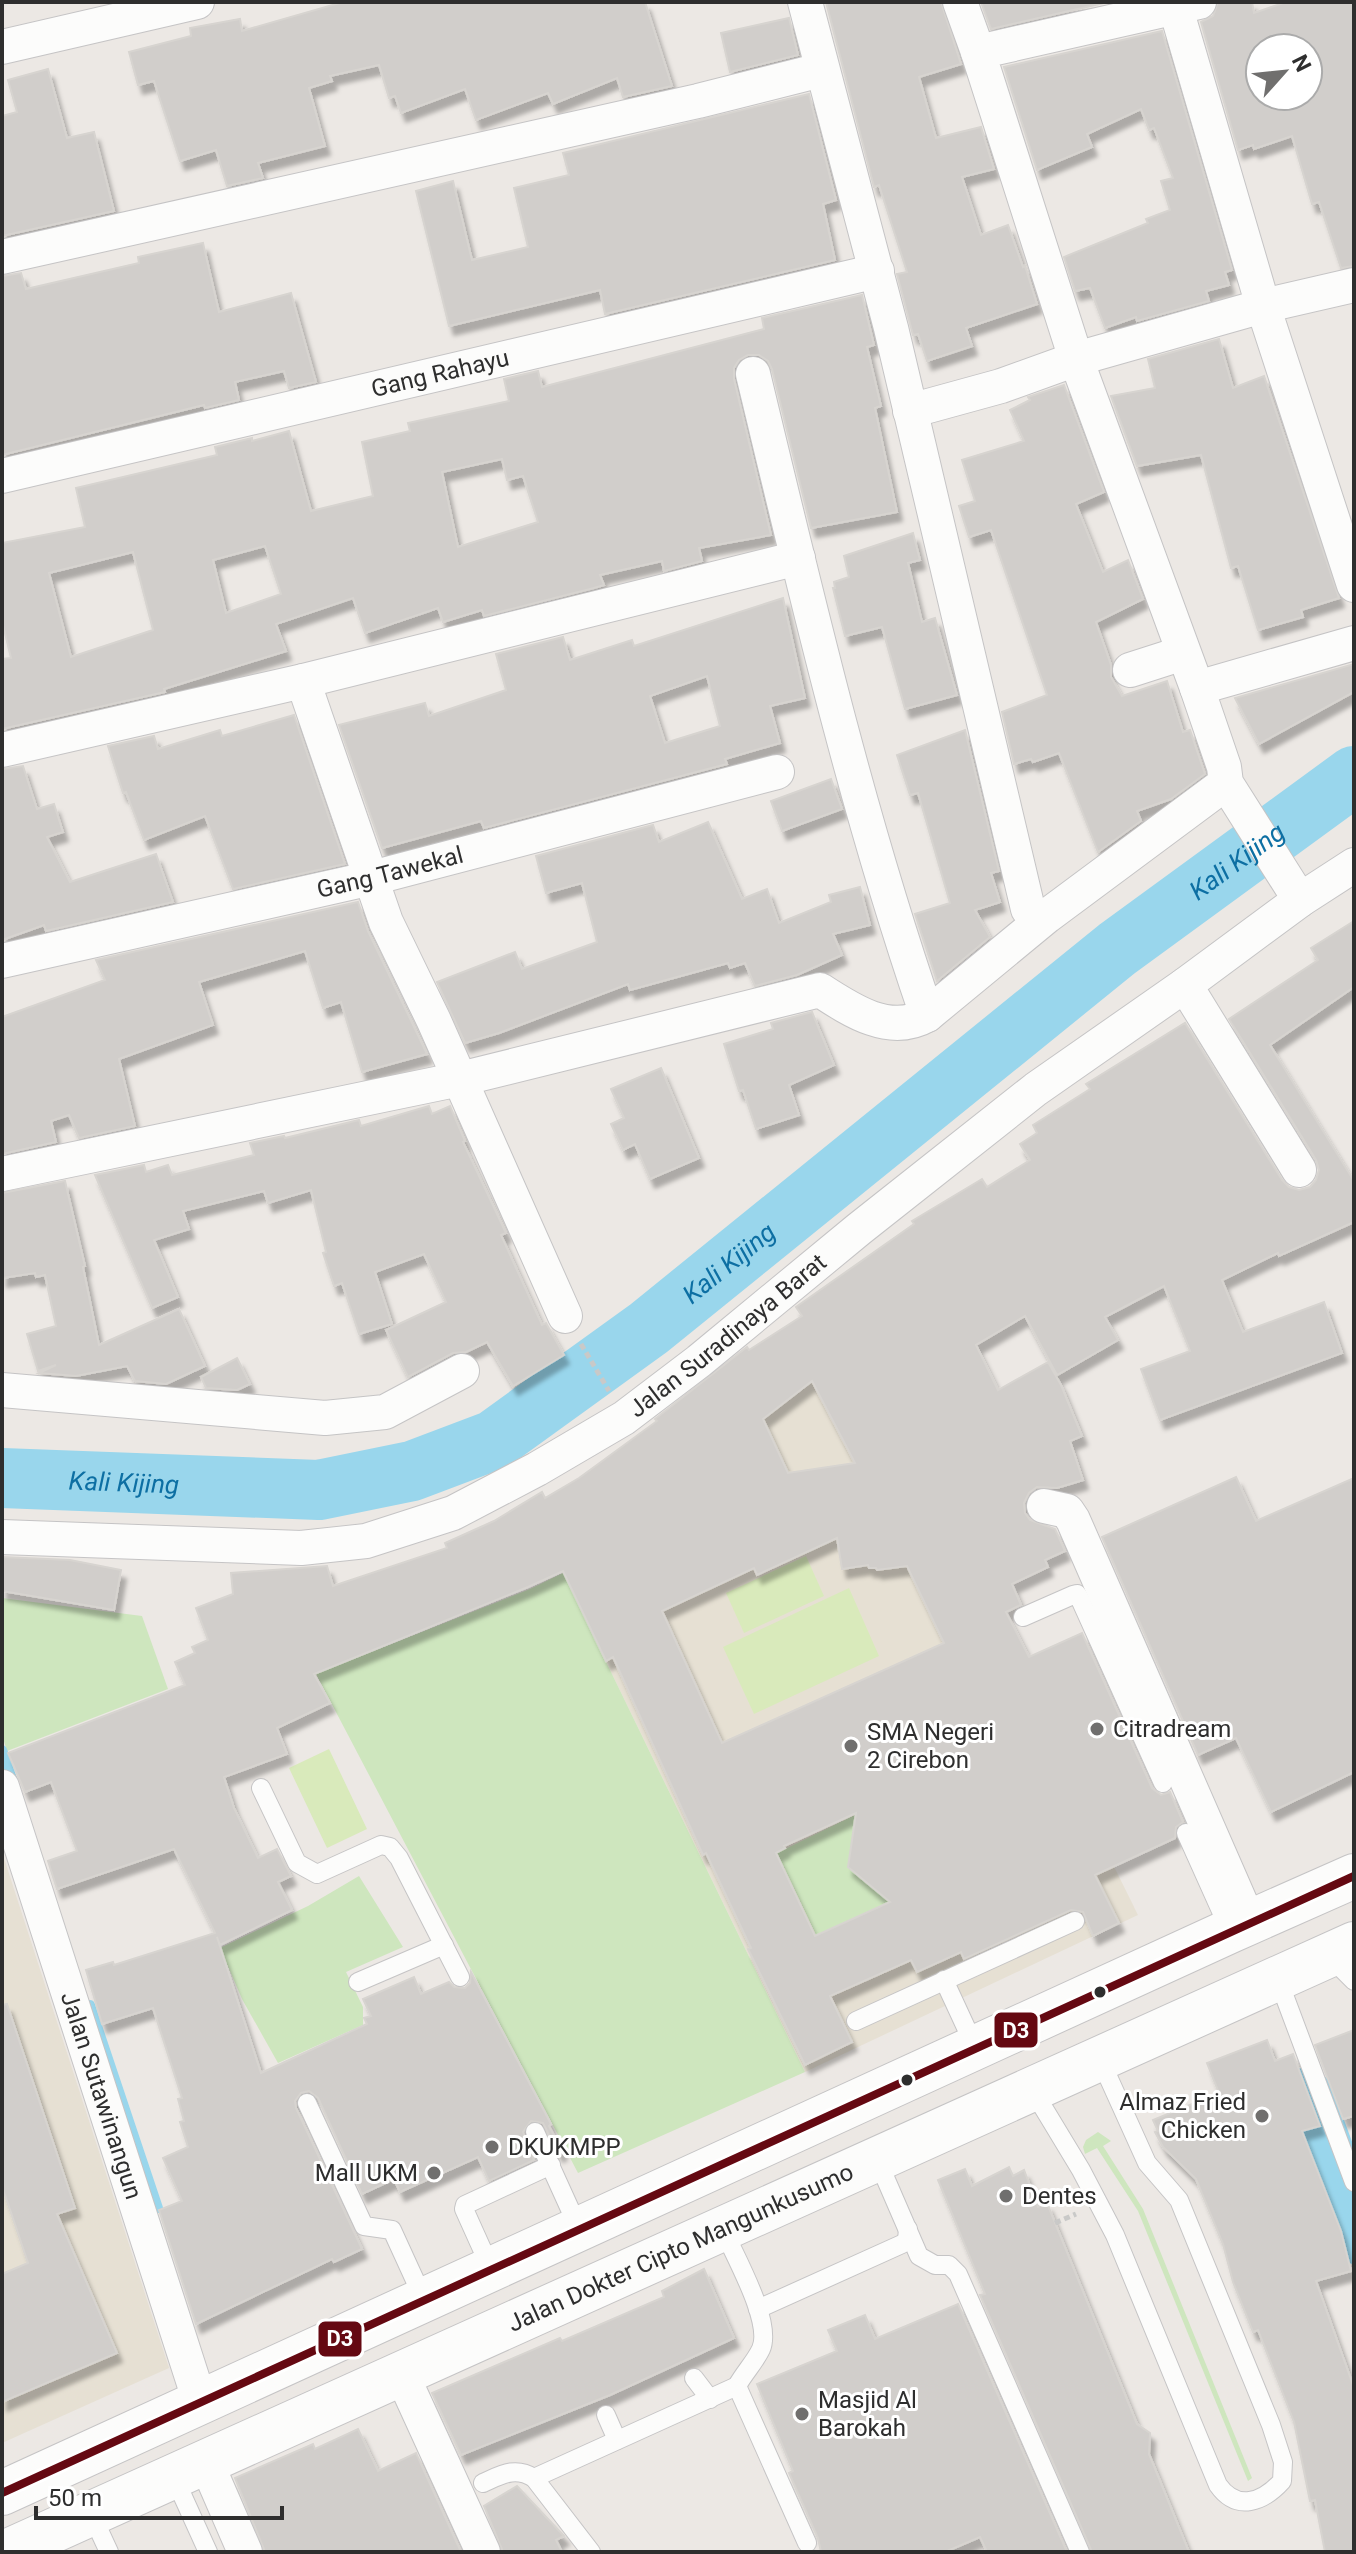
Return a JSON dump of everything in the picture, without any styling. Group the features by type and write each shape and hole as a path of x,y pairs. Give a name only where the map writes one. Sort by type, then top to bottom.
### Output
{"main road":[{"path":"2,2493 1354,1876"},
{"name":"Jalan Dokter Cipto Mangunkusumo","path":"6,2552 1278,1979 1346,1960"},
{"path":"531,2251 555,2304"},
{"path":"457,2285 481,2339"}],"street":[{"path":"2,47 197,2"},
{"path":"805,2 877,271 1028,909"},
{"path":"960,2 1076,359 1197,688 1231,791 1298,897"},
{"path":"978,52 1183,4 1263,306 1354,585"},
{"path":"2,257 698,101 821,70"},
{"name":"Gang Rahayu","path":"2,476 877,271"},
{"path":"910,411 1001,386 1076,359 1263,306 1354,285"},
{"path":"753,374 874,845 927,1015"},
{"path":"2,750 303,681 798,558"},
{"path":"1197,688 1354,643"},
{"path":"1130,670 1183,653"},
{"path":"303,681 386,922 460,1079 565,1316"},
{"name":"Gang Tawekal","path":"2,961 372,878 777,772"},
{"path":"2,1174 460,1079 820,990 845,1007 889,1024 912,1024 1047,916 1231,791"},
{"name":"Jalan Suradinaya Barat","path":"2,1537 301,1548 366,1541 453,1513 624,1418 1036,1089 1185,985 1298,897 1354,865"},
{"path":"1185,985 1299,1170"},
{"path":"2,1390 325,1418 385,1412 462,1371"},
{"path":"1044,1506 1067,1511 1073,1520 1240,1926"},
{"name":"Jalan Sutawinangun","path":"2,1787 10,1835 49,1937 200,2402"},
{"path":"402,2375 483,2552"},
{"path":"190,2469 245,2552"}],"lane":[{"path":"1023,1617 1077,1594 1163,1783"},
{"path":"261,1788 297,1863 306,1869 317,1874 381,1845 390,1847 399,1858 460,1977"},
{"path":"1186,1833 1240,1926"},
{"path":"856,2021 1075,1921"},
{"path":"358,1982 444,1945"},
{"path":"1278,1979 1354,2182"},
{"path":"944,1980 975,2047"},
{"path":"1032,2089 1081,2170 1115,2235 1218,2485 1233,2500 1246,2502 1270,2493 1282,2481 1283,2462 1271,2425 1179,2200 1147,2163 1100,2059"},
{"path":"307,2103 364,2226 392,2230 457,2285"},
{"path":"535,2132 579,2229"},
{"path":"877,2159 919,2256 927,2263 949,2265 958,2274 1080,2552"},
{"path":"457,2285 465,2205 551,2165"},
{"path":"534,2478 737,2386 761,2350 763,2341 758,2309 723,2229"},
{"path":"758,2309 902,2244 907,2240 908,2229"},
{"path":"694,2378 710,2399"},
{"path":"737,2386 807,2543"},
{"path":"606,2415 617,2440"},
{"path":"190,2469 200,2550"},
{"path":"483,2483 510,2471 519,2471 534,2478 591,2552"},
{"path":"91,2513 109,2552"}],"path":[{"path":"565,1316 624,1418"}],"shaded area":[{"name":"SMA Negeri 2 Cirebon","path":"857,1348 1138,1915 805,2072 563,1573"},
{"path":"2,1852 169,2368 2,2443"}],"green space":[{"path":"806,1556 824,1596 744,1633 726,1593"},
{"path":"563,1573 805,2072 578,2173 316,1674"},
{"path":"849,1588 879,1656 754,1714 723,1647"},
{"path":"2,1598 142,1616 168,1689 7,1751 2,1735"},
{"path":"329,1749 367,1829 327,1848 289,1768"},
{"path":"886,1800 923,1886 816,1935 777,1853"},
{"path":"359,1876 403,1947 346,1972 363,2007 363,2025 278,2063 242,1999 220,1948 308,1906"},
{"path":"1098,2132 1111,2141 1103,2146 1143,2209 1252,2478 1248,2481 1138,2211 1097,2148 1085,2154 1083,2147 1086,2140"}],"building":[{"path":"343,2 645,2 672,86 623,97 617,78 553,104 548,93 476,120 465,89 401,113 395,96 389,98 379,65 330,76 332,81 309,88 325,146 258,163 263,178 227,186 216,150 180,161 154,81 138,85 129,52 191,36 190,28 240,19 242,31"},
{"path":"826,2 941,2 961,64 919,77 936,138 981,127 994,169 962,177 981,235 1008,225 1037,304 966,328 972,346 927,361 918,334 913,335 897,274 907,272 879,185 874,187"},
{"path":"981,2 1108,2 991,29"},
{"path":"1218,2 1252,2 1254,13 1286,2 1354,2 1354,266 1341,268 1319,202 1312,204 1292,136 1254,149 1253,145 1238,150 1201,22 1213,16"},
{"path":"789,18 798,55 730,72 721,33"},
{"path":"1162,31 1232,270 1225,272 1229,285 1206,291 1209,301 1137,321 1136,317 1105,328 1090,288 1075,291 1064,257 1148,223 1146,219 1170,210 1161,181 1173,178 1154,128 1149,130 1141,109 1087,134 1092,147 1037,170 1004,67"},
{"path":"48,69 67,138 94,132 114,211 2,236 2,116 17,112 8,80"},
{"path":"809,94 836,200 823,204 835,260 605,314 600,290 449,326 416,191 453,181 472,260 528,247 514,188 569,175 563,153"},
{"path":"203,243 219,312 291,293 316,382 289,388 284,371 235,382 239,400 205,408 204,405 2,455 2,276 21,273 26,289 139,263 138,257"},
{"path":"862,295 874,345 867,347 881,406 875,408 897,512 811,528 772,369 768,361 759,355 748,355 739,360 734,368 734,379 771,535 699,548 702,561 664,571 662,561 600,575 604,585 484,616 482,610 443,622 438,608 365,633 353,598 276,624 286,651 164,689 165,692 2,729 2,659 11,658 2,621 2,543 85,527 76,488 217,455 215,447 289,431 311,511 373,496 362,442 410,431 408,423 509,401 504,379 538,371 542,387 764,329 762,318","holes":["502,459 507,480 523,476 538,522 458,547 442,472","265,546 281,594 226,613 213,560","133,552 153,630 71,657 49,573"]},
{"path":"1219,339 1233,388 1264,376 1339,598 1301,610 1303,617 1258,630 1238,566 1231,568 1201,455 1137,466 1111,396 1155,388 1148,359"},
{"path":"1064,385 1104,492 1076,504 1103,572 1128,560 1143,599 1096,622 1111,665 1111,677 1122,696 1167,681 1183,732 1190,730 1205,774 1171,799 1137,811 1141,821 1098,852 1059,753 1033,762 1031,759 1014,764 1002,712 1047,695 991,530 969,537 959,506 975,501 962,460 1024,441 1010,410 1030,400 1028,397"},
{"path":"913,533 920,560 908,563 922,622 935,618 957,695 905,709 882,627 845,636 833,588 834,582 849,577 844,556"},
{"path":"783,598 805,698 770,706 780,743 725,759 727,764 484,828 481,821 382,848 339,725 425,703 429,716 506,690 496,654 563,637 570,660 632,640 634,646","holes":["707,676 720,726 665,743 650,696"]},
{"path":"1354,664 1354,692 1259,744 1235,698"},
{"path":"294,715 345,864 233,889 205,816 144,840 126,792 123,793 108,746 154,736 158,749 220,730 222,736"},
{"path":"965,730 999,871 991,873 1000,902 975,910 990,937 937,981 915,914 950,903 918,793 910,795 897,755"},
{"path":"23,766 37,809 54,804 63,832 47,837 70,882 156,854 173,902 46,931 44,925 2,940 2,769"},
{"path":"831,779 842,809 782,831 771,801"},
{"path":"708,822 742,899 767,889 779,923 831,902 829,895 860,887 870,925 833,934 842,955 797,975 755,986 745,963 730,968 728,963 630,990 628,984 465,1043 437,982 515,952 522,969 597,942 582,883 546,893 536,856 653,825 659,842"},
{"path":"358,902 368,931 427,1054 362,1072 341,1002 323,1008 305,951 199,982 213,1025 119,1059 135,1126 79,1138 69,1115 51,1121 56,1142 2,1154 2,1017 105,980 96,960"},
{"path":"1354,921 1354,987 1270,1045 1354,1181 1354,1222 1222,1280 1243,1332 1324,1302 1342,1353 1160,1420 1141,1369 1190,1351 1164,1286 1105,1317 1118,1340 1057,1375 1025,1316 976,1345 998,1390 1048,1362 1082,1436 1070,1441 1083,1480 1057,1488 1037,1487 1029,1493 1024,1503 1030,1520 1055,1529 1065,1551 1045,1560 1048,1567 1012,1584 1021,1605 1006,1612 1029,1657 1082,1633 1152,1788 1161,1795 1170,1792 1183,1822 1176,1827 1175,1838 1095,1875 1119,1923 1093,1936 1083,1912 1071,1910 964,1959 961,1952 917,1972 911,1960 830,1996 852,2042 805,2065 748,1949 751,1948 706,1853 703,1855 613,1657 606,1661 563,1571 314,1674 330,1703 277,1728 287,1754 224,1777 234,1808 258,1858 277,1849 291,1876 278,1882 292,1910 220,1945 217,1937 261,2073 367,2024 364,2018 371,2016 363,1999 414,1977 421,1994 449,1982 454,1987 465,1988 470,1983 471,1972 551,2124 549,2126 562,2151 558,2153 543,2123 531,2121 523,2132 534,2160 489,2181 478,2157 400,2192 394,2179 362,2194 318,2098 309,2091 301,2093 295,2101 296,2108 362,2249 334,2262 332,2259 196,2324 159,2210 182,2201 163,2158 188,2147 180,2122 184,2121 178,2099 182,2098 153,2008 102,2024 86,1970 113,1962 114,1965 215,1933 174,1849 57,1889 48,1861 77,1851 51,1782 25,1792 8,1753 185,1685 175,1662 195,1653 192,1647 208,1640 196,1608 233,1594 231,1573 327,1566 333,1586 447,1548 445,1543 494,1521 542,1492 545,1498 579,1478 657,1421 655,1419 747,1347 749,1350 802,1316 796,1307 914,1224 912,1221 982,1179 987,1187 1030,1160 1020,1144 1037,1133 1033,1125 1090,1089 1086,1084 1185,1023 1282,1180 1289,1187 1299,1190 1310,1187 1319,1170 1316,1160 1229,1019 1318,960 1311,948","holes":["812,1381 855,1463 788,1473 763,1419","837,1538 842,1569 868,1565 877,1570 907,1566 944,1643 722,1743 662,1611 754,1568 757,1575","856,1813 848,1867 890,1902 815,1936 776,1853 784,1846"]},
{"path":"812,1012 834,1065 789,1085 799,1115 756,1129 743,1090 739,1091 724,1044 773,1029 771,1023"},
{"path":"661,1068 699,1158 650,1179 635,1144 623,1150 611,1124 624,1118 611,1089"},
{"path":"429,1106 432,1114 450,1106 463,1142 506,1233 501,1235 542,1325 546,1323 564,1355 513,1386 487,1342 466,1352 453,1353 408,1377 386,1330 446,1302 424,1254 375,1272 392,1324 359,1334 342,1283 334,1286 323,1253 326,1252 311,1190 268,1203 264,1191 183,1211 189,1229 154,1240 178,1297 152,1308 95,1175 144,1165 146,1172 168,1165 172,1175 254,1155 250,1143 359,1120 361,1126"},
{"path":"65,1181 99,1345 179,1309 205,1366 166,1384 135,1381 127,1366 76,1376 39,1373 56,1365 38,1371 27,1334 56,1326 45,1275 36,1277 35,1273 2,1278 2,1193"},
{"path":"237,1358 250,1384 237,1390 206,1388 201,1377"},
{"path":"1236,1477 1256,1521 1354,1478 1354,1772 1271,1812 1236,1738 1198,1755 1102,1537"},
{"path":"2,1557 70,1560 121,1570 114,1610 2,1591"},
{"path":"7,2004 75,2208 57,2214 117,2353 2,2402 2,2274 28,2263 2,2186 2,2005"},
{"path":"1354,2030 1354,2116 1343,2119 1315,2045"},
{"path":"1267,2040 1275,2061 1293,2054 1320,2126 1302,2131 1341,2231 1351,2271 1316,2281 1354,2388 1354,2552 1325,2552 1315,2500 1310,2501 1294,2422 1258,2330 1253,2332 1233,2282 1223,2244 1196,2179 1163,2147 1155,2132 1158,2131 1153,2120 1219,2093 1207,2063"},
{"path":"1009,2167 1013,2176 1024,2170 1038,2207 1047,2203 1137,2424 1150,2433 1149,2454 1189,2552 1092,2552 980,2295 985,2294 938,2180 965,2169 972,2186"},
{"path":"704,2269 734,2338 610,2395 461,2455 432,2393 664,2297 662,2291"},
{"path":"958,2304 1067,2552 987,2552 980,2537 945,2552 821,2552 818,2538 789,2473 793,2471 757,2384 837,2351 828,2330 865,2315 875,2339"},
{"path":"358,2429 378,2471 416,2453 461,2552 265,2552 235,2478 313,2444 315,2449"},
{"path":"517,2486 564,2536 556,2540 562,2552 503,2552 484,2506"}],"waterway":[{"name":"Kali Kijing","path":"2,1478 319,1490 412,1471 494,1440 649,1328 1117,949 1354,776"},
{"path":"2,1750 13,1782"},
{"path":"90,2005 158,2208"},
{"path":"1304,2098 1354,2234"}],"transit line":[{"name":"D3","path":"2,2493 1354,1876"}],"place":[{"name":"Citradream","path":"1097,1729"},
{"name":"SMA Negeri 2 Cirebon","path":"851,1746"},
{"name":"Almaz Fried Chicken","path":"1262,2116"},
{"name":"DKUKMPP","path":"492,2147"},
{"name":"Mall UKM","path":"434,2173"},
{"name":"Dentes","path":"1006,2196"},
{"name":"Masjid Al Barokah","path":"802,2414"}]}
